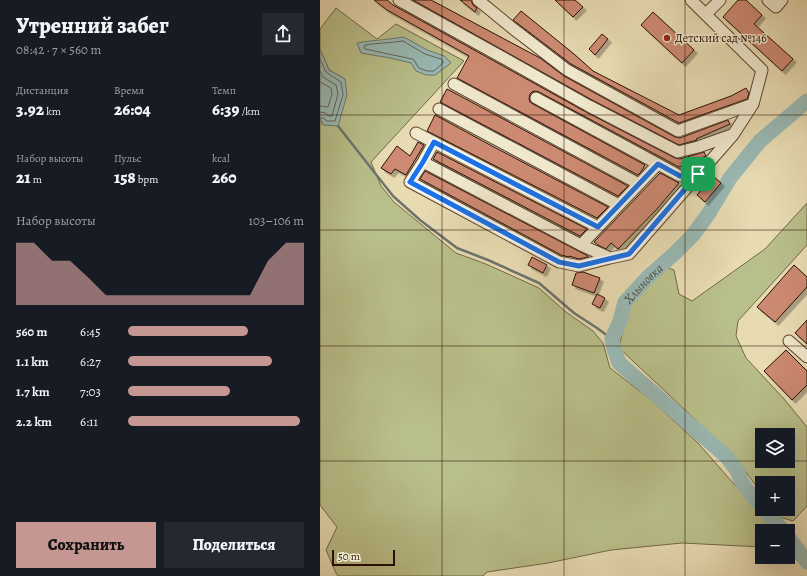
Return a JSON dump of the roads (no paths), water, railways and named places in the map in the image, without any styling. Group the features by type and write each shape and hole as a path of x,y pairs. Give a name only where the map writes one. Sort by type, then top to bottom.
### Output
{"street":[{"path":"399,0 589,106 678,152 733,135"},
{"path":"478,0 566,70 678,131 753,104"},
{"path":"434,142 410,182 559,262 579,266 629,254 733,135 753,104 762,70 691,0"},
{"path":"706,14 720,0"},
{"path":"768,0 776,7 782,0"},
{"path":"454,84 639,184"},
{"path":"536,98 680,176 698,174"},
{"path":"439,109 619,205"},
{"path":"416,133 598,227"},
{"path":"423,162 581,245 610,258"},
{"path":"581,245 658,164"},
{"path":"789,341 807,357"}],"water":[{"path":"404,37 427,50 444,56 451,63 435,75 426,75 416,71 411,63 361,53 357,43"},
{"path":"320,49 329,70 345,79 347,95 338,126 323,125 320,118"}],"waterway":[{"name":"Хлыновка","path":"755,499 741,481 737,470 726,456 619,363 612,339 620,321 625,302 648,277 693,235 709,213 730,178 760,141 807,101"},
{"path":"338,126 393,196 420,220 457,248 539,283 574,313 612,339"},
{"name":"Хлыновка","path":"770,516 777,524"},
{"name":"Хлыновка","path":"795,546 807,562"}],"place":[{"name":"Детский сад №146","path":"667,38"}]}
